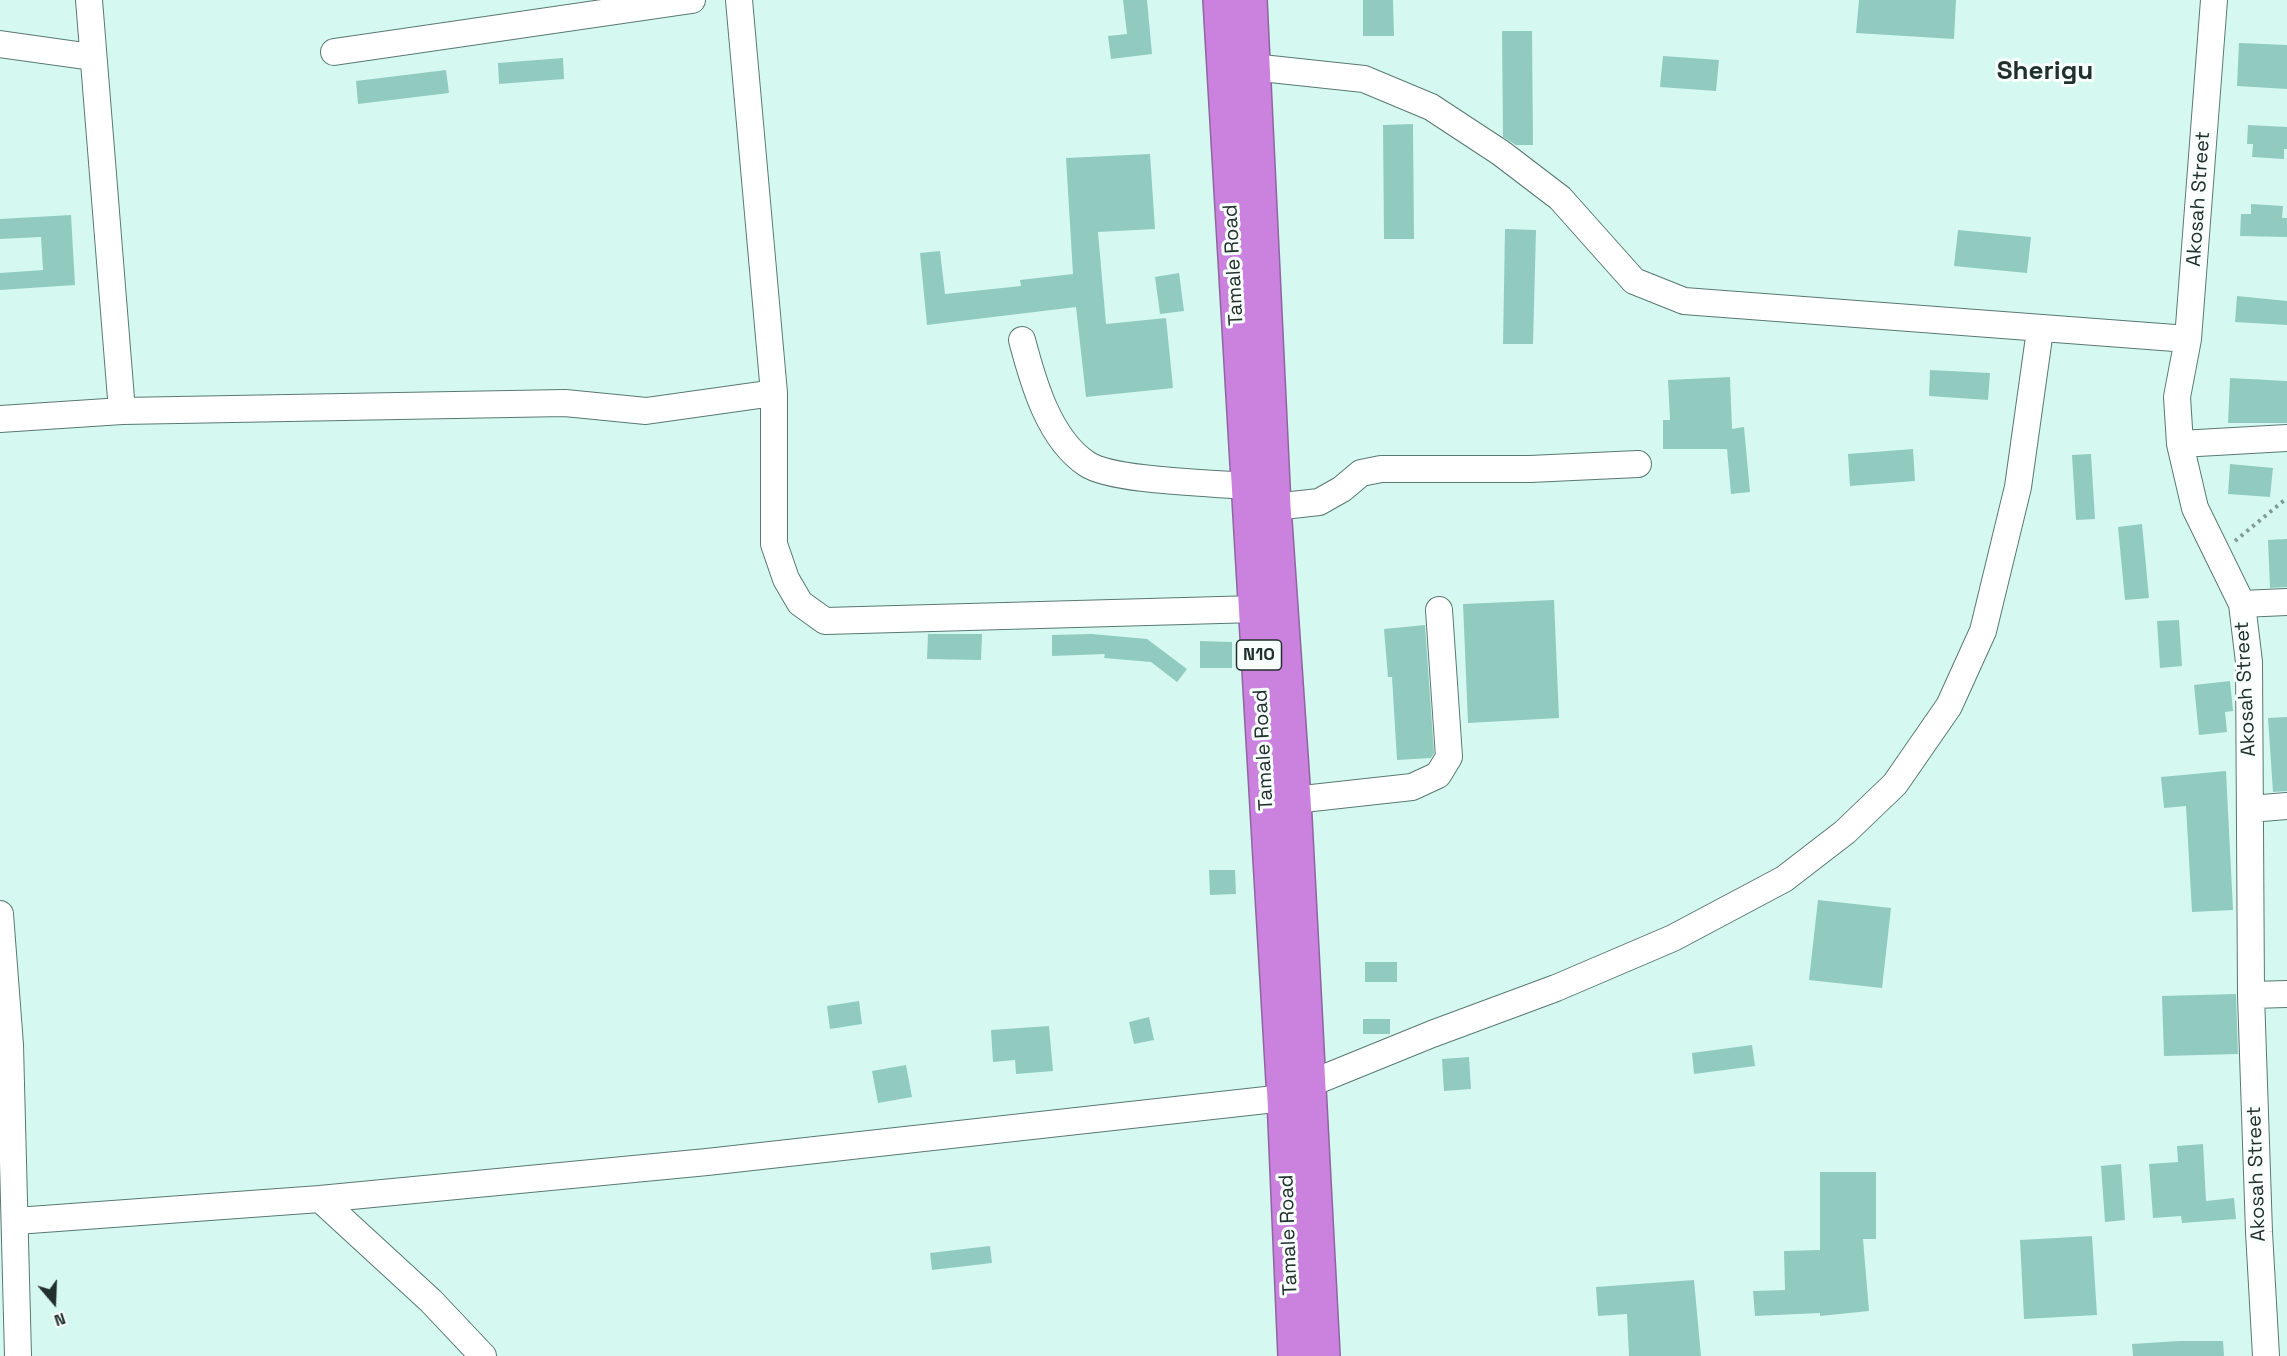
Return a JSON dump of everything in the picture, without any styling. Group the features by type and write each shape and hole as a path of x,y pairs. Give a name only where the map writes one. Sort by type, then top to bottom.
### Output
{"highway":[{"name":"Tamale Road","path":"1220,0 1256,609 1284,782"},
{"name":"Tamale Road","path":"1250,0 1274,507 1306,1309 1295,1356"},
{"name":"Tamale Road","path":"1306,1309 1323,1356"}],"street":[{"path":"89,0 122,411"},
{"path":"334,52 692,0"},
{"path":"739,0 774,393 774,544 786,579 800,603 825,621 1256,609"},
{"name":"Akosah Street","path":"2214,0 2188,339 2177,397 2180,444 2195,508 2242,604 2249,662 2251,995 2259,1232 2266,1356"},
{"path":"0,44 92,57"},
{"path":"1252,67 1364,79 1431,106 1501,153 1560,198 1635,281 1684,301 2040,330 2188,339"},
{"path":"16,1221 320,1199 719,1161 1297,1091 1432,1034 1556,988 1673,938 1784,879 1845,831 1895,784 1949,706 1983,631 2018,487 2040,330"},
{"path":"1022,340 1033,382 1061,439 1088,465 1116,474 1247,486"},
{"path":"0,419 122,411 565,403 646,411 774,393"},
{"path":"2180,444 2287,438"},
{"path":"1274,507 1319,502 1342,489 1361,473 1381,469 1530,469 1638,464"},
{"path":"2242,604 2287,603"},
{"path":"1284,782 1412,787 1438,775 1449,758 1439,610"},
{"path":"2250,809 2287,806"},
{"path":"0,914 16,1221 18,1356"},
{"path":"2251,995 2287,994"},
{"path":"320,1199 431,1301 483,1356"}],"path":[{"path":"2218,554 2287,498"}],"building":[{"path":"1123,0 1147,0 1152,54 1111,59 1108,36 1127,34"},
{"path":"1363,0 1393,0 1394,36 1363,36"},
{"path":"1859,0 1956,0 1954,39 1856,33"},
{"path":"1502,31 1532,31 1533,145 1516,145 1503,137"},
{"path":"2239,43 2287,45 2287,89 2237,86"},
{"path":"1663,56 1719,60 1716,91 1660,87"},
{"path":"563,58 564,79 499,84 498,63"},
{"path":"446,70 449,93 358,104 356,81"},
{"path":"1413,124 1414,239 1384,239 1383,125"},
{"path":"2248,125 2287,127 2287,149 2284,149 2284,159 2252,157 2253,144 2247,144"},
{"path":"1150,154 1155,229 1098,232 1106,324 1166,318 1173,388 1086,397 1076,307 927,325 920,253 940,251 945,294 1021,286 1020,280 1073,274 1066,158"},
{"path":"2251,204 2283,206 2282,218 2287,218 2287,237 2240,236 2241,214 2251,214"},
{"path":"71,215 75,285 0,290 0,273 43,270 41,237 0,239 0,219"},
{"path":"1505,229 1536,230 1533,344 1503,344"},
{"path":"1958,230 2031,237 2027,273 1954,266"},
{"path":"1179,273 1184,311 1160,314 1155,277"},
{"path":"2237,296 2287,301 2287,325 2235,322"},
{"path":"1930,370 1990,373 1988,400 1929,396"},
{"path":"1730,377 1732,429 1744,427 1750,492 1731,494 1727,449 1663,449 1663,420 1670,420 1668,380"},
{"path":"2230,378 2287,381 2287,423 2228,423"},
{"path":"1913,449 1915,481 1850,486 1848,454"},
{"path":"2091,454 2095,519 2076,520 2072,455"},
{"path":"2230,464 2273,468 2270,497 2228,494"},
{"path":"2142,524 2149,598 2125,600 2118,527"},
{"path":"2287,539 2287,587 2270,588 2268,540"},
{"path":"1554,600 1559,718 1468,723 1463,604"},
{"path":"2179,620 2182,666 2160,668 2157,621"},
{"path":"1425,625 1434,753 1431,758 1397,760 1392,677 1388,677 1384,629"},
{"path":"928,634 982,634 981,660 927,659"},
{"path":"1092,634 1147,639 1187,669 1177,682 1151,662 1104,658 1105,654 1052,656 1052,635"},
{"path":"1200,641 1232,642 1232,668 1200,668"},
{"path":"2230,681 2233,711 2225,712 2227,732 2199,735 2194,685"},
{"path":"2287,717 2287,791 2273,792 2268,718"},
{"path":"2226,771 2233,910 2192,912 2186,806 2164,808 2161,777"},
{"path":"1209,870 1235,870 1236,894 1210,895"},
{"path":"1818,900 1891,908 1882,988 1809,980"},
{"path":"1365,962 1397,962 1397,982 1365,982"},
{"path":"2236,994 2238,1054 2164,1056 2162,996"},
{"path":"859,1001 862,1024 830,1029 827,1006"},
{"path":"1149,1017 1154,1040 1134,1044 1129,1022"},
{"path":"1363,1019 1390,1019 1390,1034 1363,1034"},
{"path":"1049,1026 1053,1071 1016,1074 1015,1060 993,1062 991,1030"},
{"path":"1752,1045 1755,1066 1694,1074 1692,1053"},
{"path":"1469,1057 1471,1089 1444,1091 1442,1059"},
{"path":"906,1065 912,1097 878,1103 872,1071"},
{"path":"2203,1144 2206,1201 2234,1198 2236,1219 2182,1223 2181,1216 2153,1218 2149,1164 2178,1162 2177,1146"},
{"path":"2121,1164 2125,1220 2105,1222 2101,1166"},
{"path":"1820,1172 1876,1172 1876,1239 1863,1239 1869,1311 1820,1316 1820,1313 1755,1316 1753,1291 1785,1290 1784,1251 1820,1250"},
{"path":"2092,1236 2097,1315 2024,1319 2020,1240"},
{"path":"990,1246 992,1263 932,1270 930,1253"},
{"path":"1694,1280 1701,1356 1629,1356 1627,1314 1598,1316 1596,1287"},
{"path":"2223,1341 2224,1356 2133,1356 2132,1344"}],"district":[{"name":"Sherigu","path":"2045,72"}]}
